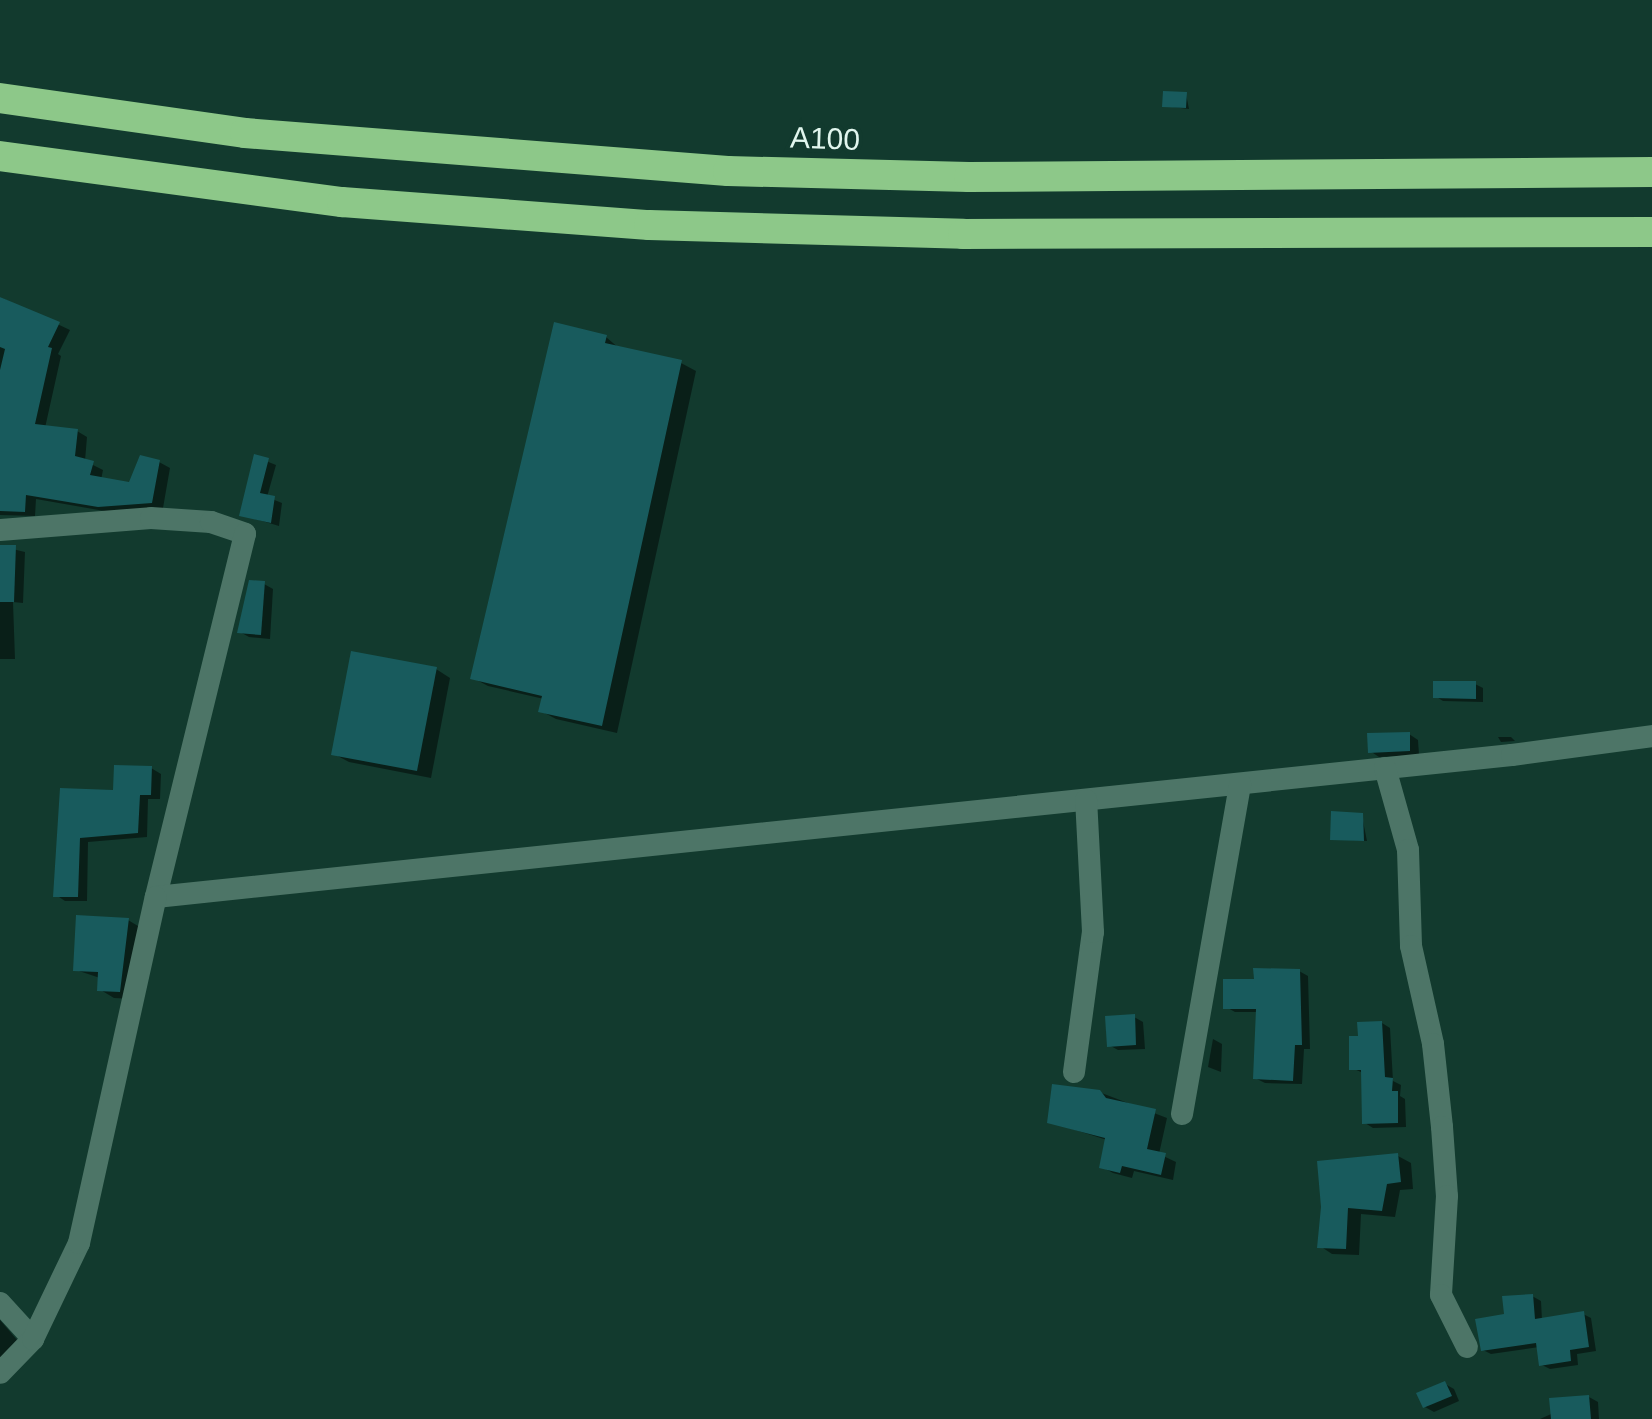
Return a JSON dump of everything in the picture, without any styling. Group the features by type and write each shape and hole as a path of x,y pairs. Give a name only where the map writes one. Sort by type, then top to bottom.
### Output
{"highway":[{"name":"A100","path":"0,98 244,133 728,171 969,177 1652,172"},
{"path":"0,156 342,202 649,225 982,234 1652,232"}],"street":[{"path":"0,530 150,518 212,522 246,534 156,897 79,1243 33,1339 0,1373"},
{"path":"156,897 1240,784 1652,736"},
{"path":"1385,768 1408,850 1411,946 1434,1044 1447,1196 1441,1296 1467,1348"},
{"path":"1182,1114 1240,784"},
{"path":"1074,1072 1093,932 1086,800"},
{"path":"0,1303 33,1339"}],"building":[{"path":"1163,91 1187,92 1186,108 1162,107"},
{"path":"0,297 60,322 48,347 52,348 35,424 78,429 75,456 94,461 90,475 129,482 140,455 160,460 152,503 98,507 26,495 25,512 0,511 0,370 5,349 0,347"},
{"path":"554,322 607,335 605,343 682,360 602,726 538,712 542,696 470,679"},
{"path":"254,454 269,458 260,493 275,496 271,523 239,516"},
{"path":"0,545 16,545 14,602 0,602"},
{"path":"249,580 265,581 261,635 237,633"},
{"path":"351,651 437,667 417,771 331,755"},
{"path":"1433,681 1476,681 1476,699 1433,698"},
{"path":"1410,732 1410,751 1368,753 1367,733"},
{"path":"114,765 152,766 151,795 140,795 138,833 80,838 78,897 53,897 60,788 113,790"},
{"path":"1331,811 1363,813 1364,841 1330,840"},
{"path":"76,915 129,918 120,992 97,991 98,972 73,971"},
{"path":"1253,968 1300,969 1302,1045 1295,1045 1293,1081 1253,1079 1256,1009 1223,1009 1223,979 1254,979"},
{"path":"1135,1014 1136,1045 1107,1047 1105,1016"},
{"path":"1382,1021 1385,1077 1393,1078 1392,1091 1398,1091 1398,1123 1362,1124 1361,1070 1349,1070 1349,1036 1358,1036 1357,1022"},
{"path":"1052,1084 1100,1090 1106,1098 1156,1109 1147,1149 1166,1153 1161,1175 1122,1166 1120,1173 1099,1168 1105,1138 1047,1123"},
{"path":"1398,1153 1401,1182 1387,1184 1382,1211 1348,1208 1346,1249 1317,1248 1321,1207 1317,1161"},
{"path":"1533,1294 1535,1319 1584,1311 1589,1347 1570,1350 1571,1361 1539,1366 1536,1343 1481,1351 1475,1319 1504,1314 1502,1296"},
{"path":"1445,1381 1452,1396 1423,1408 1416,1393"},
{"path":"1589,1395 1591,1419 1551,1419 1549,1398"}]}
